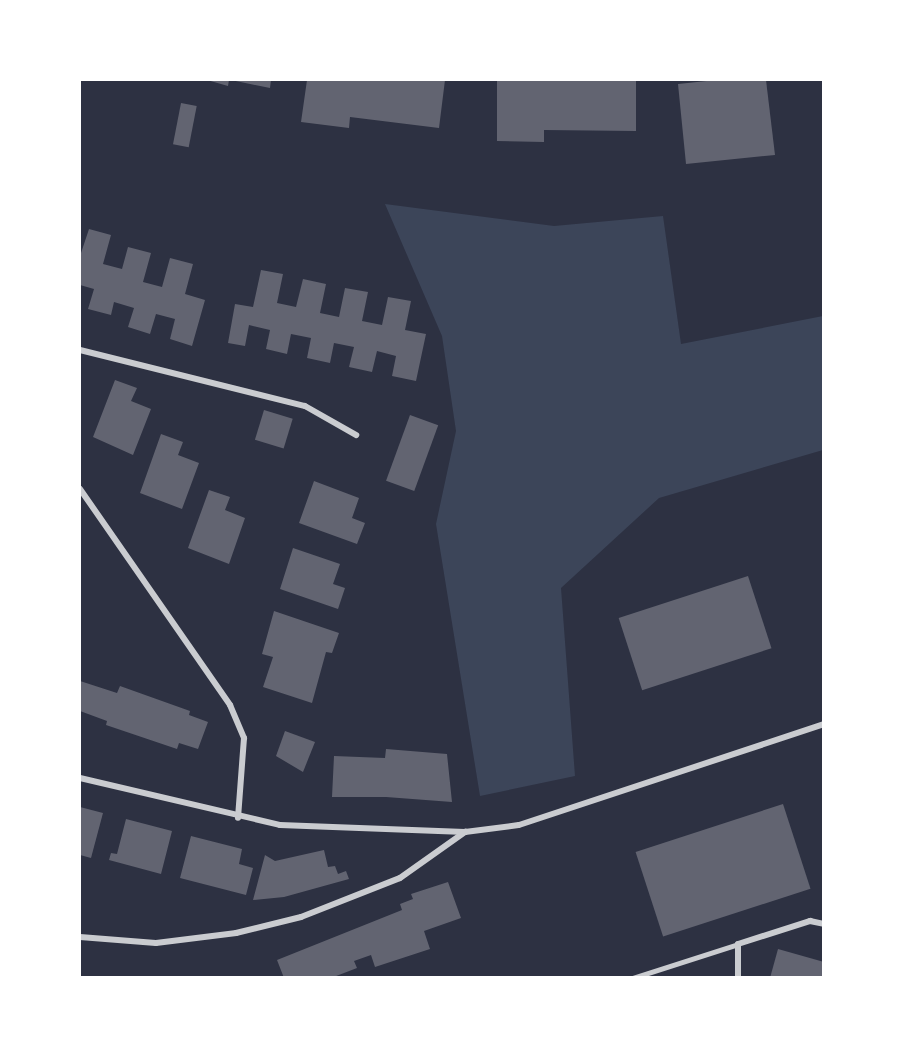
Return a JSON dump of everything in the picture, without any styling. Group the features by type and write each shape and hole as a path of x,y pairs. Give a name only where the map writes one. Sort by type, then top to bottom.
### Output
{"street":[{"path":"80,350 305,406 356,435"},
{"path":"80,489 230,705 244,738 238,818"},
{"path":"80,778 238,818 332,829 465,832 519,825 824,724"},
{"path":"80,937 156,943 236,933 301,917 400,878 465,832"},
{"path":"738,978 738,944 810,921 824,924"}],"lane":[{"path":"633,978 738,944"}],"shaded area":[{"path":"385,204 554,226 663,216 681,344 823,316 823,450 659,498 561,588 575,776 480,796 436,524 456,431 442,336"}],"building":[{"path":"207,80 229,80 228,86"},
{"path":"231,80 271,80 270,88"},
{"path":"307,80 445,80 439,128 350,117 349,128 301,122"},
{"path":"497,80 636,80 636,131 544,130 544,142 497,141"},
{"path":"716,80 766,80 775,155 686,164 678,84"},
{"path":"181,103 197,106 189,147 173,144"},
{"path":"89,229 111,235 103,264 122,269 128,247 151,253 143,282 162,287 170,258 193,264 185,294 205,300 192,346 170,339 175,319 156,314 150,334 128,327 134,308 114,302 111,315 88,309 94,289 80,285 80,256"},
{"path":"261,270 283,274 277,303 296,307 303,279 326,284 320,313 339,317 345,288 368,292 362,321 382,325 388,297 411,301 405,330 426,334 416,381 392,376 396,356 377,351 372,372 349,367 354,347 334,343 330,363 307,358 311,338 291,334 287,354 266,349 270,330 249,325 245,346 228,343 235,304 253,307"},
{"path":"115,380 137,388 131,401 151,409 133,455 93,437"},
{"path":"264,410 293,419 284,448 255,440"},
{"path":"410,415 438,425 414,491 386,481"},
{"path":"161,434 183,442 178,455 199,463 182,509 140,493"},
{"path":"314,481 359,498 352,518 365,523 357,544 299,523"},
{"path":"209,490 230,497 225,510 245,518 229,564 188,548"},
{"path":"293,548 340,564 333,584 345,588 338,609 280,589"},
{"path":"748,576 771,648 642,690 619,618"},
{"path":"274,611 339,633 332,653 326,652 312,703 263,687 273,657 262,654"},
{"path":"80,681 117,693 120,686 190,711 189,715 208,722 198,749 179,743 177,749 106,725 107,721 80,711"},
{"path":"285,731 315,742 303,772 276,756"},
{"path":"386,749 447,754 452,802 386,797 332,797 334,756 385,758"},
{"path":"783,804 811,889 663,937 636,852"},
{"path":"80,807 103,813 91,858 80,855"},
{"path":"126,819 172,831 161,874 109,860 111,853 117,854"},
{"path":"191,836 242,849 239,864 253,868 246,895 180,878"},
{"path":"324,850 328,867 335,866 338,874 346,871 349,879 284,897 253,900 265,855 275,861"},
{"path":"448,882 461,918 424,931 430,949 375,967 371,955 354,961 357,968 331,978 284,978 277,960 402,910 400,904 413,899 411,894"},
{"path":"778,949 824,962 824,978 770,978"}]}
